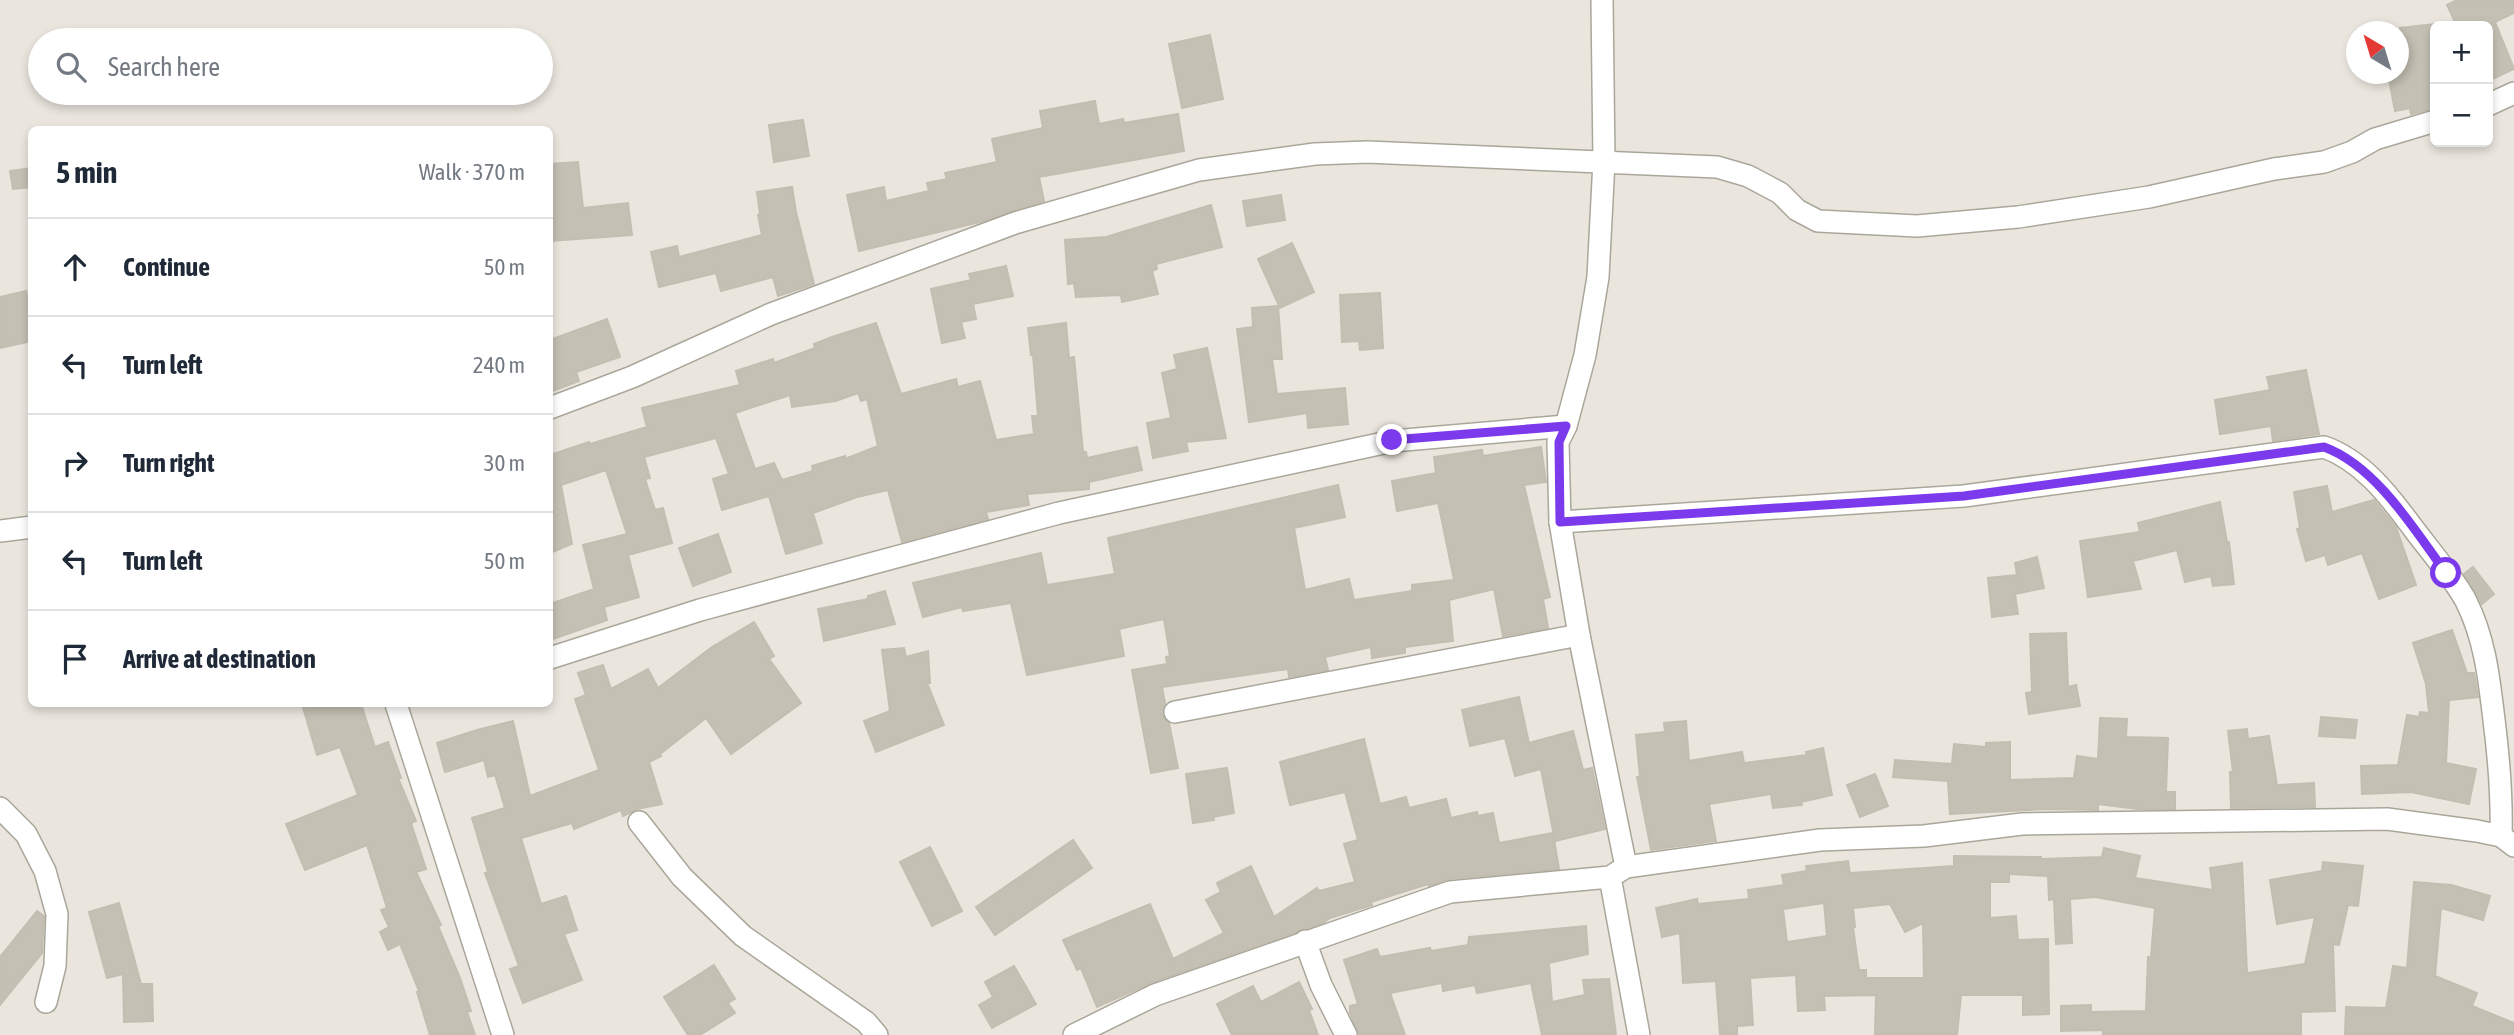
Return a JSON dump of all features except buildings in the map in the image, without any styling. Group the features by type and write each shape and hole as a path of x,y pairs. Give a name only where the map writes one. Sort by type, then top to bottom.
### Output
{"street":[{"path":"1602,0 1604,162 1598,277 1585,355 1566,426 1559,442 1560,522 1618,872 1639,1035"},
{"path":"2493,103 2514,93"},
{"path":"553,407 632,377 771,314 1015,223 1199,170 1315,154 1367,152 1717,167 1748,176 1780,193 1797,210 1818,221 1917,226 2018,217 2149,197 2324,162 2353,152 2375,139 2430,122"},
{"path":"553,658 700,610 1059,513 1392,440 1566,426"},
{"path":"1074,1035 1155,995 1450,892 1618,872 1820,840 1924,836 2022,824 2387,819 2508,841 2489,677 2482,639 2465,599 2398,508 2359,466 2342,453 2324,447 1964,496 1560,522"},
{"path":"0,531 28,528"},
{"path":"1175,712 1579,635"},
{"path":"402,707 503,1035"},
{"path":"0,808 26,834 44,872 57,915 55,967 46,1002"},
{"path":"639,822 682,877 743,936 866,1022 877,1035"},
{"path":"1305,941 1321,985 1346,1035"}],"route":[{"path":"1392,440 1566,426 1559,442 1560,522 1964,496 2324,447 2342,453 2359,466 2398,508 2446,573"}]}
